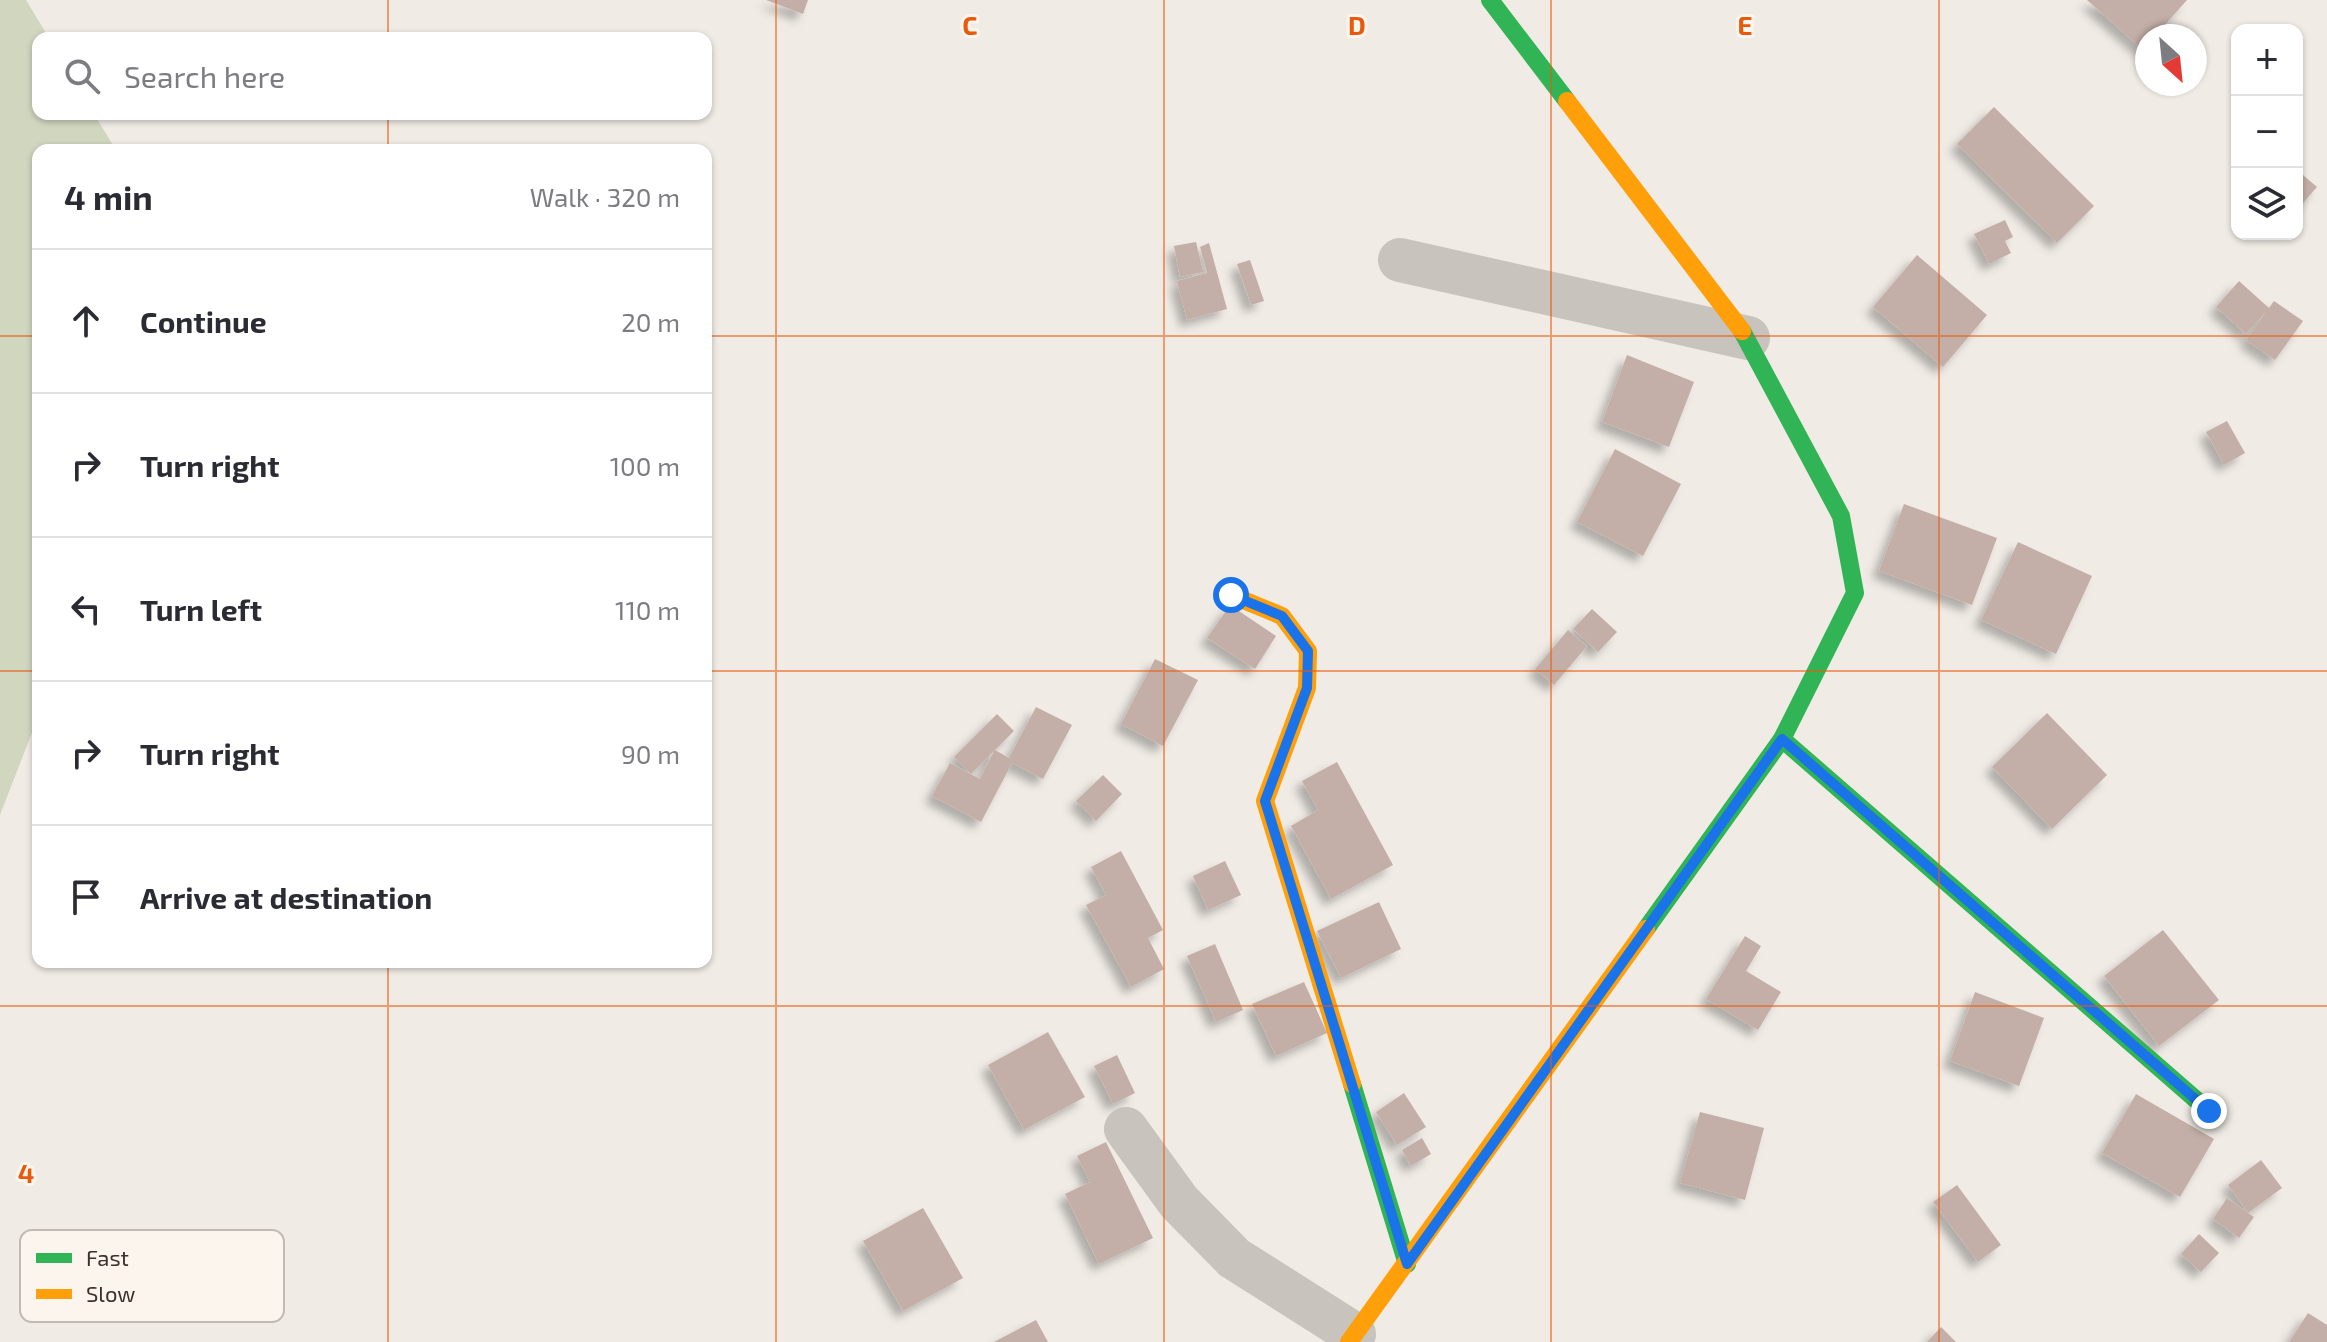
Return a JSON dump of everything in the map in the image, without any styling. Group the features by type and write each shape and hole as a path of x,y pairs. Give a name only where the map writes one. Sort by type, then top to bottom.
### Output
{"street":[{"path":"1126,1129 1179,1202 1234,1258 1352,1338 1782,739 1855,593 1841,516 1748,338 1490,0"},
{"path":"1400,260 1748,338"},
{"path":"1231,595 1282,616 1308,651 1307,688 1265,801 1407,1264"},
{"path":"1782,739 2209,1111"}],"green space":[{"path":"0,0 26,0 45,32 32,32 32,120 98,120 112,144 32,144 32,732 0,815"}],"building":[{"path":"766,0 808,0 803,14"},
{"path":"2087,0 2187,0 2166,24 2135,24 2135,43"},
{"path":"1994,107 2094,206 2057,243 1957,144"},
{"path":"2303,175 2317,187 2303,203"},
{"path":"2005,220 2013,237 2005,241 2011,253 1989,264 1974,234"},
{"path":"1196,242 1203,272 1180,277 1174,246"},
{"path":"1209,243 1227,309 1187,320 1177,281 1207,273 1200,247"},
{"path":"1917,255 1987,315 1943,367 1873,307"},
{"path":"1250,260 1264,301 1251,305 1237,264"},
{"path":"2239,281 2269,308 2274,301 2303,321 2275,360 2246,340 2266,312 2246,334 2216,307"},
{"path":"1627,355 1694,382 1669,447 1602,422"},
{"path":"2227,421 2245,453 2224,465 2206,432"},
{"path":"1615,449 1681,484 1643,556 1577,522"},
{"path":"1904,504 1997,538 1972,605 1879,571"},
{"path":"2018,542 2092,576 2056,654 1981,620"},
{"path":"1230,605 1276,636 1255,669 1207,638"},
{"path":"1592,609 1617,632 1598,652 1573,629"},
{"path":"1568,630 1587,646 1554,685 1535,669"},
{"path":"1155,659 1198,680 1163,746 1121,724"},
{"path":"1036,707 1072,725 1043,779 1012,763 981,822 932,796 950,763 980,779 994,751 971,774 954,757 997,714 1014,731 995,750 1009,758"},
{"path":"2047,713 2107,775 2052,829 1992,767"},
{"path":"1337,762 1393,865 1331,899 1291,826 1318,810 1302,781"},
{"path":"1103,775 1122,794 1096,821 1076,801"},
{"path":"1121,851 1163,930 1148,938 1164,969 1131,987 1086,905 1106,895 1091,867"},
{"path":"1225,861 1241,895 1208,910 1193,876"},
{"path":"1379,902 1401,949 1341,978 1317,931"},
{"path":"2163,930 2219,1000 2159,1046 2104,976"},
{"path":"1745,936 1761,946 1746,971 1781,992 1758,1030 1706,999"},
{"path":"1215,944 1243,1010 1216,1022 1187,956"},
{"path":"1304,982 1327,1033 1276,1056 1252,1004"},
{"path":"1975,992 2044,1018 2019,1086 1950,1061"},
{"path":"1048,1032 1085,1097 1024,1130 988,1065"},
{"path":"1117,1055 1135,1093 1113,1104 1094,1066"},
{"path":"1404,1093 1426,1127 1397,1145 1376,1112"},
{"path":"2136,1094 2214,1139 2180,1197 2102,1153"},
{"path":"1700,1112 1764,1128 1745,1200 1680,1183"},
{"path":"1422,1138 1431,1154 1411,1166 1402,1150"},
{"path":"1106,1142 1153,1238 1099,1264 1065,1194 1090,1182 1077,1156"},
{"path":"2261,1160 2282,1188 2248,1213 2228,1185"},
{"path":"1957,1185 2001,1245 1978,1262 1933,1202"},
{"path":"2227,1198 2254,1217 2239,1238 2213,1219"},
{"path":"923,1208 963,1278 903,1311 863,1241"},
{"path":"2199,1234 2219,1253 2201,1272 2181,1254"},
{"path":"2308,1313 2327,1325 2327,1342 2289,1342"},
{"path":"1036,1320 1048,1342 994,1342"},
{"path":"1941,1327 1956,1342 1927,1342"}],"traffic: fast":[{"path":"1490,0 1567,101"},
{"path":"1646,929 1782,739 1855,593 1841,516 1742,331"},
{"path":"1782,739 2209,1111"},
{"path":"1352,1084 1407,1264"}],"traffic: slow":[{"path":"1567,101 1742,331"},
{"path":"1231,595 1282,616 1308,651 1307,688 1265,801 1352,1084"},
{"path":"1349,1342 1646,929"}],"route":[{"path":"1231,595 1282,616 1308,651 1307,688 1285,737 1265,801 1272,834 1407,1264 1782,739 2209,1111"}]}
